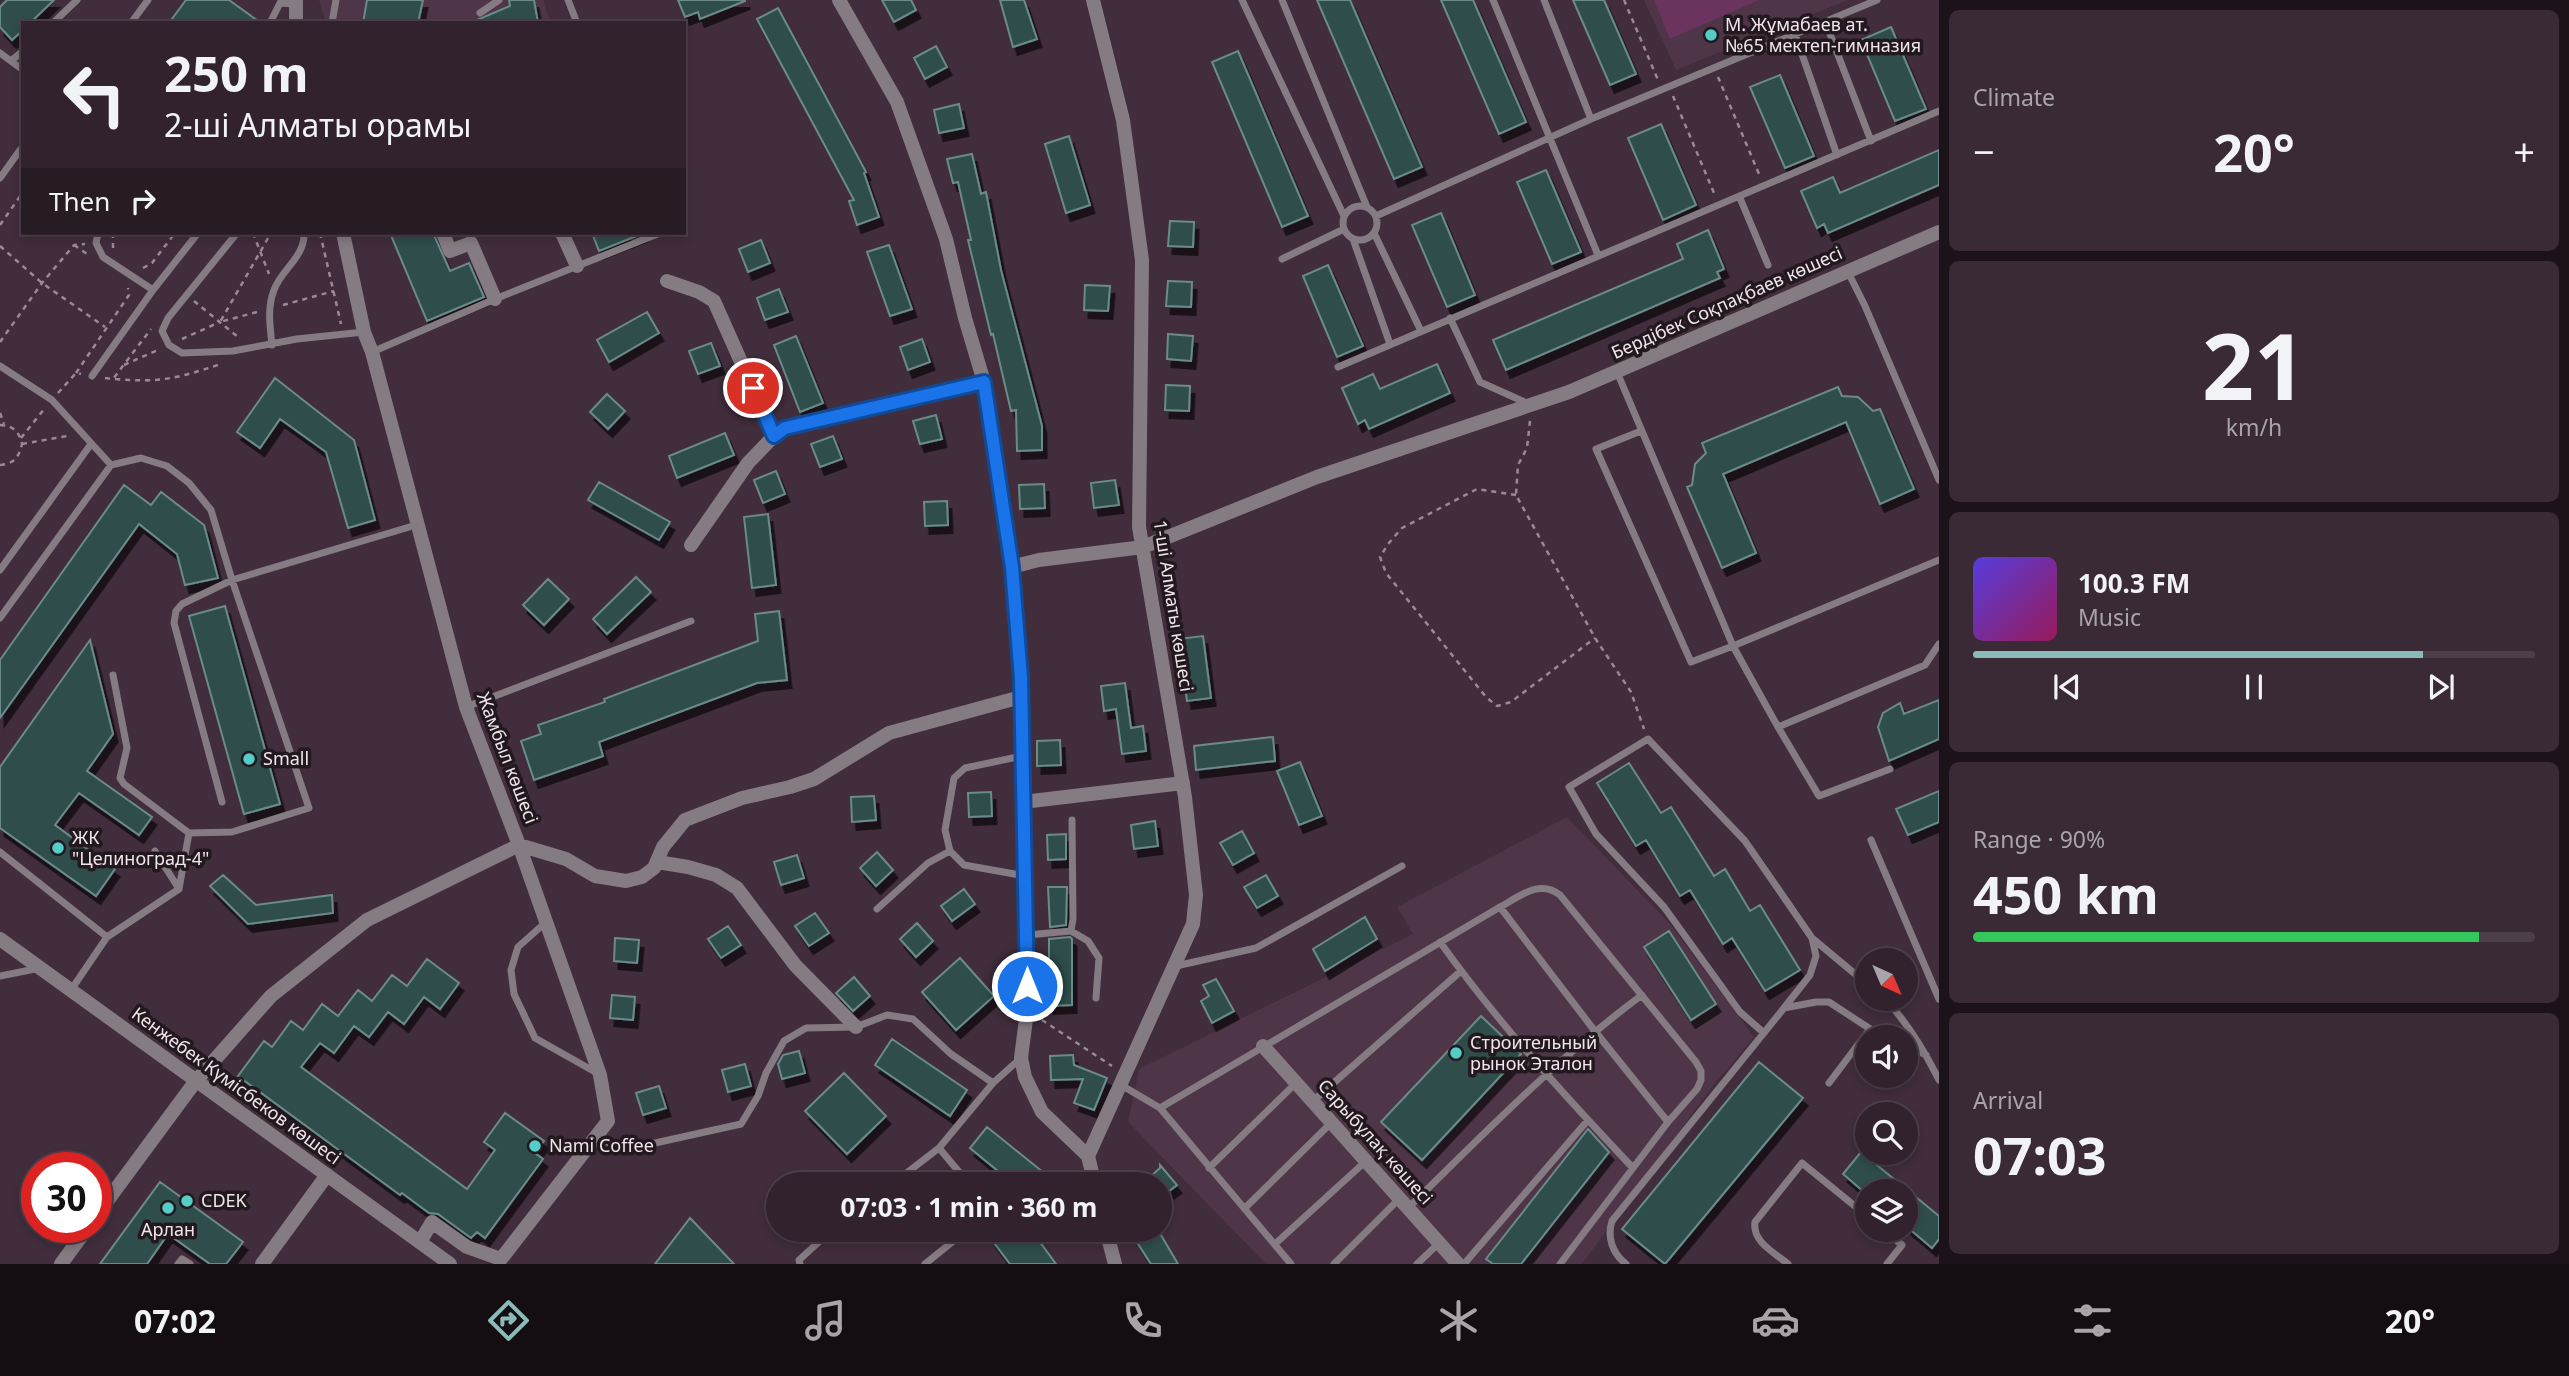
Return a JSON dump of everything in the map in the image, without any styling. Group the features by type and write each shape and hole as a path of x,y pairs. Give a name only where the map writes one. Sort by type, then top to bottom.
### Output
{"street":[{"path":"839,0 897,102 946,239 984,382 1012,567 1021,697 1027,935 1027,1011 1021,1058 1025,1077 1042,1112 1088,1156 1092,1172"},
{"name":"1-ші Алматы көшесі","path":"1088,1156 1193,924 1196,895 1183,783 1139,527 1142,260 1123,120 1093,0"},
{"path":"287,2 295,21"},
{"name":"Бердібек Соқпақбаев көшесі","path":"1012,567 1039,560 1143,547 1317,477 1569,392 1939,232"},
{"name":"Жамбыл көшесі","path":"343,235 364,332 372,352 466,707 519,845 600,1074 608,1121 501,1259 467,1247 432,1222 419,1242"},
{"path":"444,235 450,251 471,243 495,299"},
{"path":"563,235 576,266"},
{"path":"667,282 699,292 714,301 774,436"},
{"path":"691,545 748,463 785,428 984,382"},
{"path":"112,1194 195,1082 271,996 367,919 519,845 566,859 595,876 626,881 642,877 654,868 663,847 685,820 742,798 814,779 889,733 1021,697"},
{"path":"1023,802 1183,783"},
{"path":"657,862 716,875 737,887 795,965 856,1027"},
{"name":"Кенжебек Күмісбеков көшесі","path":"0,940 450,1264"},
{"name":"Сарыбұлақ көшесі","path":"1263,1046 1458,1264"},
{"path":"262,1264 327,1175"},
{"path":"1109,1242 1115,1264"},
{"path":"61,1264 76,1243"}],"lane":[{"path":"55,21 77,0"},
{"path":"132,21 148,0"},
{"path":"332,21 336,0"},
{"path":"480,13 499,0"},
{"path":"568,0 576,21"},
{"path":"1242,0 1344,216 1343,229 1353,239 1390,344"},
{"path":"1282,0 1367,207 1376,216 1374,233 1366,239 1353,239"},
{"path":"1493,0 1598,255"},
{"path":"1544,0 1591,119"},
{"path":"1376,216 1549,137 1877,0"},
{"path":"272,21 287,2"},
{"path":"1825,22 1871,141"},
{"path":"1795,34 1837,155"},
{"path":"0,53 21,68"},
{"path":"11,61 21,53"},
{"path":"1338,367 1939,111"},
{"path":"0,178 21,149"},
{"path":"1740,198 1768,265"},
{"path":"1344,216 1353,206 1367,207"},
{"path":"1282,259 1343,229"},
{"path":"1374,233 1421,331"},
{"path":"98,235 96,243 103,257 153,290"},
{"path":"92,376 153,290 196,235"},
{"path":"235,235 168,318 162,331 169,345 182,353 233,351 364,332"},
{"path":"272,345 269,309 274,287 295,260 304,235"},
{"path":"372,352 655,235"},
{"path":"1848,271 1939,480"},
{"path":"1450,318 1480,382 1529,404"},
{"path":"0,366 52,400 111,465"},
{"path":"1617,372 1733,646 1819,796 1890,769"},
{"path":"1641,431 1596,449 1691,662 1939,561"},
{"path":"0,570 91,444"},
{"path":"0,618 111,465 141,458 167,466 189,483 211,510 309,808 232,832 189,834 124,784 120,778 127,748 113,675"},
{"path":"222,802 174,623 176,611 182,604 232,580 416,525"},
{"path":"466,707 691,621"},
{"path":"1778,727 1924,665 1939,644"},
{"path":"1764,1033 1740,1012 1664,907 1596,834 1569,787 1648,738 1745,841 1812,938 1855,974"},
{"path":"1022,756 965,768 954,778 945,830 950,851 964,865 1026,876"},
{"path":"1071,930 1072,820"},
{"path":"70,991 107,937 178,889 189,834"},
{"path":"1871,840 1939,999"},
{"path":"155,851 178,889"},
{"path":"877,909 928,863 950,851"},
{"path":"0,852 107,937"},
{"path":"1175,966 1256,948 1402,866"},
{"path":"1160,1108 1500,906 1541,887 1552,889 1560,895 1642,995 1696,1062 1700,1071 1697,1089 1668,1122 1560,1264"},
{"path":"1500,906 1668,1122"},
{"path":"546,922 518,947 511,970 514,993 535,1038 600,1074"},
{"path":"1027,935 1071,930 1088,942 1099,958 1096,998"},
{"path":"1626,1264 1612,1246 1609,1232 1612,1221 1810,975 1816,956 1812,938"},
{"path":"1440,942 1545,1074 1633,1168"},
{"path":"0,976 40,968"},
{"path":"1312,1101 1461,971"},
{"path":"1334,1264 1404,1204 1594,1030 1642,995"},
{"path":"1784,1008 1829,1002 1862,1025"},
{"path":"1897,1012 1927,1055 1939,1080"},
{"path":"596,1138 618,1146 637,1147 741,1124 758,1096 766,1073 784,1041 806,1028 856,1027 887,1015 913,1019 951,1054 993,1083"},
{"path":"1829,1083 1855,1049"},
{"path":"1918,1051 1927,1055"},
{"path":"907,1172 939,1147 993,1083 1021,1058"},
{"path":"1123,1080 1160,1108 1291,1264"},
{"path":"1209,1168 1296,1083"},
{"path":"1464,1264 1587,1120"},
{"path":"1245,1208 1331,1122"},
{"path":"939,1147 959,1172"},
{"path":"1275,1244 1366,1161"},
{"path":"1788,1264 1756,1238 1755,1222 1802,1163 1855,1206"},
{"path":"800,1264 799,1260 819,1242"},
{"path":"925,1264 952,1242"},
{"path":"1887,1264 1902,1245 1898,1242"},
{"path":"1417,1264 1439,1243"},
{"path":"178,1264 182,1259 190,1264"}],"path":[{"path":"1624,0 1720,206"},
{"path":"1714,68 1765,187"},
{"path":"0,225 21,195"},
{"path":"113,235 113,250 121,255"},
{"path":"137,266 144,268 152,263 173,235"},
{"path":"254,235 274,287"},
{"path":"320,235 344,334"},
{"path":"0,342 42,283 74,245 96,243"},
{"path":"74,245 93,258"},
{"path":"0,246 42,283 105,327"},
{"path":"76,373 129,295 128,281"},
{"path":"187,295 251,348"},
{"path":"124,365 220,322"},
{"path":"114,379 144,382 170,380 222,364 233,351"},
{"path":"1529,404 1527,448 1518,466 1516,495 1595,638 1630,692 1648,738"},
{"path":"0,412 2,424 17,432 22,444 16,459 9,464 0,465"},
{"path":"22,444 81,433"},
{"path":"1516,495 1477,489 1402,528 1380,557 1386,573 1486,697 1497,706 1511,702 1595,638"},
{"path":"1027,1011 1080,1044 1123,1080"}],"shaded area":[{"path":"319,0 543,0 550,21 325,21"},
{"name":"М. Жұмабаев ат. №65 мектеп-гимназия","path":"1644,0 1848,0 1676,70"},
{"path":"1654,0 1759,0 1670,39"},
{"name":"Строительный рынок Эталон","path":"1567,817 1670,924 1754,1037 1712,1087 1582,1264 1266,1264 1128,1122 1139,1069 1413,934 1397,907"}],"building":[{"path":"7,0 54,0 32,21 21,21 21,32 12,40 0,27 0,7"},
{"path":"186,0 229,0 258,21 170,21"},
{"path":"367,0 423,0 418,21 363,21"},
{"path":"509,0 534,0 538,21 475,21 510,6"},
{"path":"678,0 745,1 700,19 698,12 685,17"},
{"path":"882,0 911,0 916,10 894,22"},
{"path":"1000,0 1024,0 1037,39 1013,47"},
{"path":"1317,0 1350,0 1422,167 1394,179"},
{"path":"1441,0 1473,0 1526,122 1499,134"},
{"path":"1573,0 1604,0 1636,74 1610,85"},
{"path":"778,8 866,172 864,173 879,217 857,225 849,201 854,200 757,19"},
{"path":"1891,27 1926,109 1895,121 1861,40"},
{"path":"936,46 947,67 925,79 914,58"},
{"path":"1238,51 1308,216 1282,227 1212,62"},
{"path":"1780,75 1814,156 1785,168 1750,87"},
{"path":"959,104 964,128 939,133 934,110"},
{"path":"1661,124 1696,205 1663,220 1628,138"},
{"path":"1069,136 1090,205 1066,213 1045,144"},
{"path":"1939,150 1939,185 1828,233 1824,224 1817,228 1801,191 1833,177 1840,193"},
{"path":"972,154 981,194 986,192 1001,270 1042,426 1042,450 1017,451 1016,410 1011,411 968,240 971,240 958,182 953,183 947,159"},
{"path":"1546,170 1581,252 1552,264 1517,182"},
{"path":"1441,213 1475,295 1447,307 1412,225"},
{"path":"1170,221 1194,222 1193,247 1168,246"},
{"path":"1708,230 1724,269 1717,272 1720,278 1506,370 1493,340 1683,259 1677,244"},
{"path":"391,235 434,235 450,271 469,263 484,297 427,321"},
{"path":"593,235 639,235 599,251"},
{"path":"761,240 770,263 748,272 739,249"},
{"path":"889,245 912,309 890,316 867,252"},
{"path":"1328,265 1363,346 1337,357 1303,276"},
{"path":"1168,281 1192,282 1191,307 1166,306"},
{"path":"1085,285 1110,286 1108,311 1084,310"},
{"path":"779,289 788,312 765,320 757,298"},
{"path":"647,312 659,333 609,362 597,340"},
{"path":"1168,334 1193,336 1191,361 1167,359"},
{"path":"796,336 823,403 800,412 774,345"},
{"path":"922,339 930,362 908,370 900,347"},
{"path":"711,343 720,366 698,374 689,351"},
{"path":"1437,364 1450,393 1369,429 1365,420 1358,424 1342,388 1373,374 1380,389"},
{"path":"275,378 354,440 375,520 348,528 326,452 280,419 260,448 237,432"},
{"path":"1166,385 1190,386 1189,411 1165,410"},
{"path":"1838,387 1842,396 1858,397 1873,411 1880,409 1914,489 1880,504 1846,422 1723,474 1756,553 1722,568 1687,487 1692,485 1695,464 1706,453 1702,443"},
{"path":"607,394 625,411 608,429 590,412"},
{"path":"936,415 942,439 920,444 913,421"},
{"path":"725,433 734,455 677,478 669,456"},
{"path":"833,436 842,459 820,467 811,444"},
{"path":"776,471 785,494 763,503 754,480"},
{"path":"1115,480 1119,505 1094,508 1091,483"},
{"path":"599,482 670,522 659,540 588,500"},
{"path":"1044,484 1045,508 1020,509 1019,485"},
{"path":"124,485 151,505 161,492 204,525 218,578 185,585 177,554 139,524 0,718 0,660"},
{"path":"947,501 948,525 925,526 924,502"},
{"path":"768,514 776,585 752,588 744,517"},
{"path":"636,577 651,592 607,634 593,619"},
{"path":"548,579 569,599 544,625 523,605"},
{"path":"225,606 280,804 244,814 189,616"},
{"path":"779,611 787,680 757,683 599,742 603,756 534,780 521,741 541,734 538,725 605,702 604,699 758,641 755,614"},
{"path":"1203,636 1211,698 1187,701 1178,639"},
{"path":"90,640 113,734 87,771 152,817 139,835 79,793 55,825 115,869 96,896 0,828 0,767"},
{"path":"1125,683 1131,728 1143,726 1146,751 1122,754 1116,709 1104,711 1101,686"},
{"path":"1939,700 1939,739 1889,761 1878,727 1883,713 1900,703 1904,714"},
{"path":"1273,737 1275,761 1196,770 1194,746"},
{"path":"1060,740 1061,765 1037,766 1037,741"},
{"path":"1300,762 1322,816 1299,825 1277,771"},
{"path":"1629,763 1661,813 1671,807 1714,876 1725,869 1750,911 1760,905 1800,970 1765,991 1732,938 1723,944 1690,890 1680,896 1646,840 1636,846 1597,783"},
{"path":"1939,791 1939,822 1908,835 1896,809"},
{"path":"991,792 992,816 969,817 968,793"},
{"path":"874,796 876,820 852,822 851,797"},
{"path":"1155,821 1158,846 1134,849 1131,825"},
{"path":"1242,831 1254,853 1233,865 1220,843"},
{"path":"1066,834 1066,859 1048,860 1047,835"},
{"path":"877,852 893,870 876,886 860,868"},
{"path":"797,855 804,878 781,885 774,862"},
{"path":"223,875 256,905 332,895 333,913 248,924 210,886"},
{"path":"1266,875 1278,896 1257,908 1244,887"},
{"path":"1048,887 1067,887 1066,925 1050,927"},
{"path":"964,889 975,904 952,921 941,906"},
{"path":"815,913 829,933 809,946 795,926"},
{"path":"1365,917 1377,939 1325,971 1313,949"},
{"path":"917,923 933,941 916,957 900,939"},
{"path":"728,926 741,945 721,958 708,939"},
{"path":"1669,931 1716,1004 1691,1020 1644,947"},
{"path":"1070,937 1072,1005 1049,1006 1049,939"},
{"path":"615,938 639,940 637,963 614,961"},
{"path":"960,958 994,996 956,1030 922,992"},
{"path":"427,959 459,983 440,1009 424,997 404,1024 388,1012 369,1037 354,1026 334,1053 320,1043 301,1067 467,1189 495,1150 484,1142 505,1113 544,1141 535,1153 543,1159 485,1238 477,1232 471,1238 438,1214 429,1213 402,1193 400,1195 238,1076 264,1041 272,1047 291,1021 303,1030 322,1004 338,1016 358,990 372,1001 392,975 407,986"},
{"path":"854,977 870,996 853,1011 836,993"},
{"path":"1216,979 1234,1011 1212,1023 1201,1001 1209,996 1203,985"},
{"path":"612,995 635,997 633,1020 610,1018"},
{"path":"1481,1016 1521,1054 1422,1160 1381,1122"},
{"path":"892,1039 967,1090 950,1116 875,1065"},
{"path":"799,1051 805,1073 782,1079 778,1064 783,1055"},
{"path":"1073,1055 1074,1065 1107,1078 1094,1110 1074,1103 1083,1079 1051,1080 1050,1056"},
{"path":"1759,1062 1803,1098 1665,1264 1622,1229"},
{"path":"745,1064 751,1086 728,1092 722,1070"},
{"path":"844,1073 886,1116 847,1154 805,1111"},
{"path":"659,1086 666,1108 643,1115 636,1093"},
{"path":"987,1127 1043,1172 999,1172 970,1148"},
{"path":"1588,1129 1609,1152 1521,1264 1493,1264 1486,1259"},
{"path":"1855,1159 1855,1165 1877,1165 1894,1179 1855,1179 1855,1184 1843,1174"},
{"name":"Арлан","path":"160,1182 243,1242 226,1264 210,1264 168,1234 147,1264 100,1264"},
{"path":"1918,1199 1939,1216 1939,1239 1932,1248 1918,1236"},
{"path":"690,1218 734,1264 655,1264"},
{"path":"994,1242 1040,1242 1056,1264 1010,1264"},
{"path":"1137,1242 1165,1242 1178,1264 1151,1264"}],"place":[{"name":"М. Жұмабаев ат. №65 мектеп-гимназия","path":"1711,35"},
{"name":"Small","path":"249,759"},
{"name":"ЖК \"Целиноград-4\"","path":"58,848"},
{"name":"Строительный рынок Эталон","path":"1456,1053"},
{"name":"Nami Coffee","path":"535,1146"},
{"name":"CDEK","path":"187,1201"},
{"name":"Арлан","path":"168,1208"}],"route":[{"path":"753,388 774,436 785,428 984,382 1012,567 1021,678 1027,986"}]}
